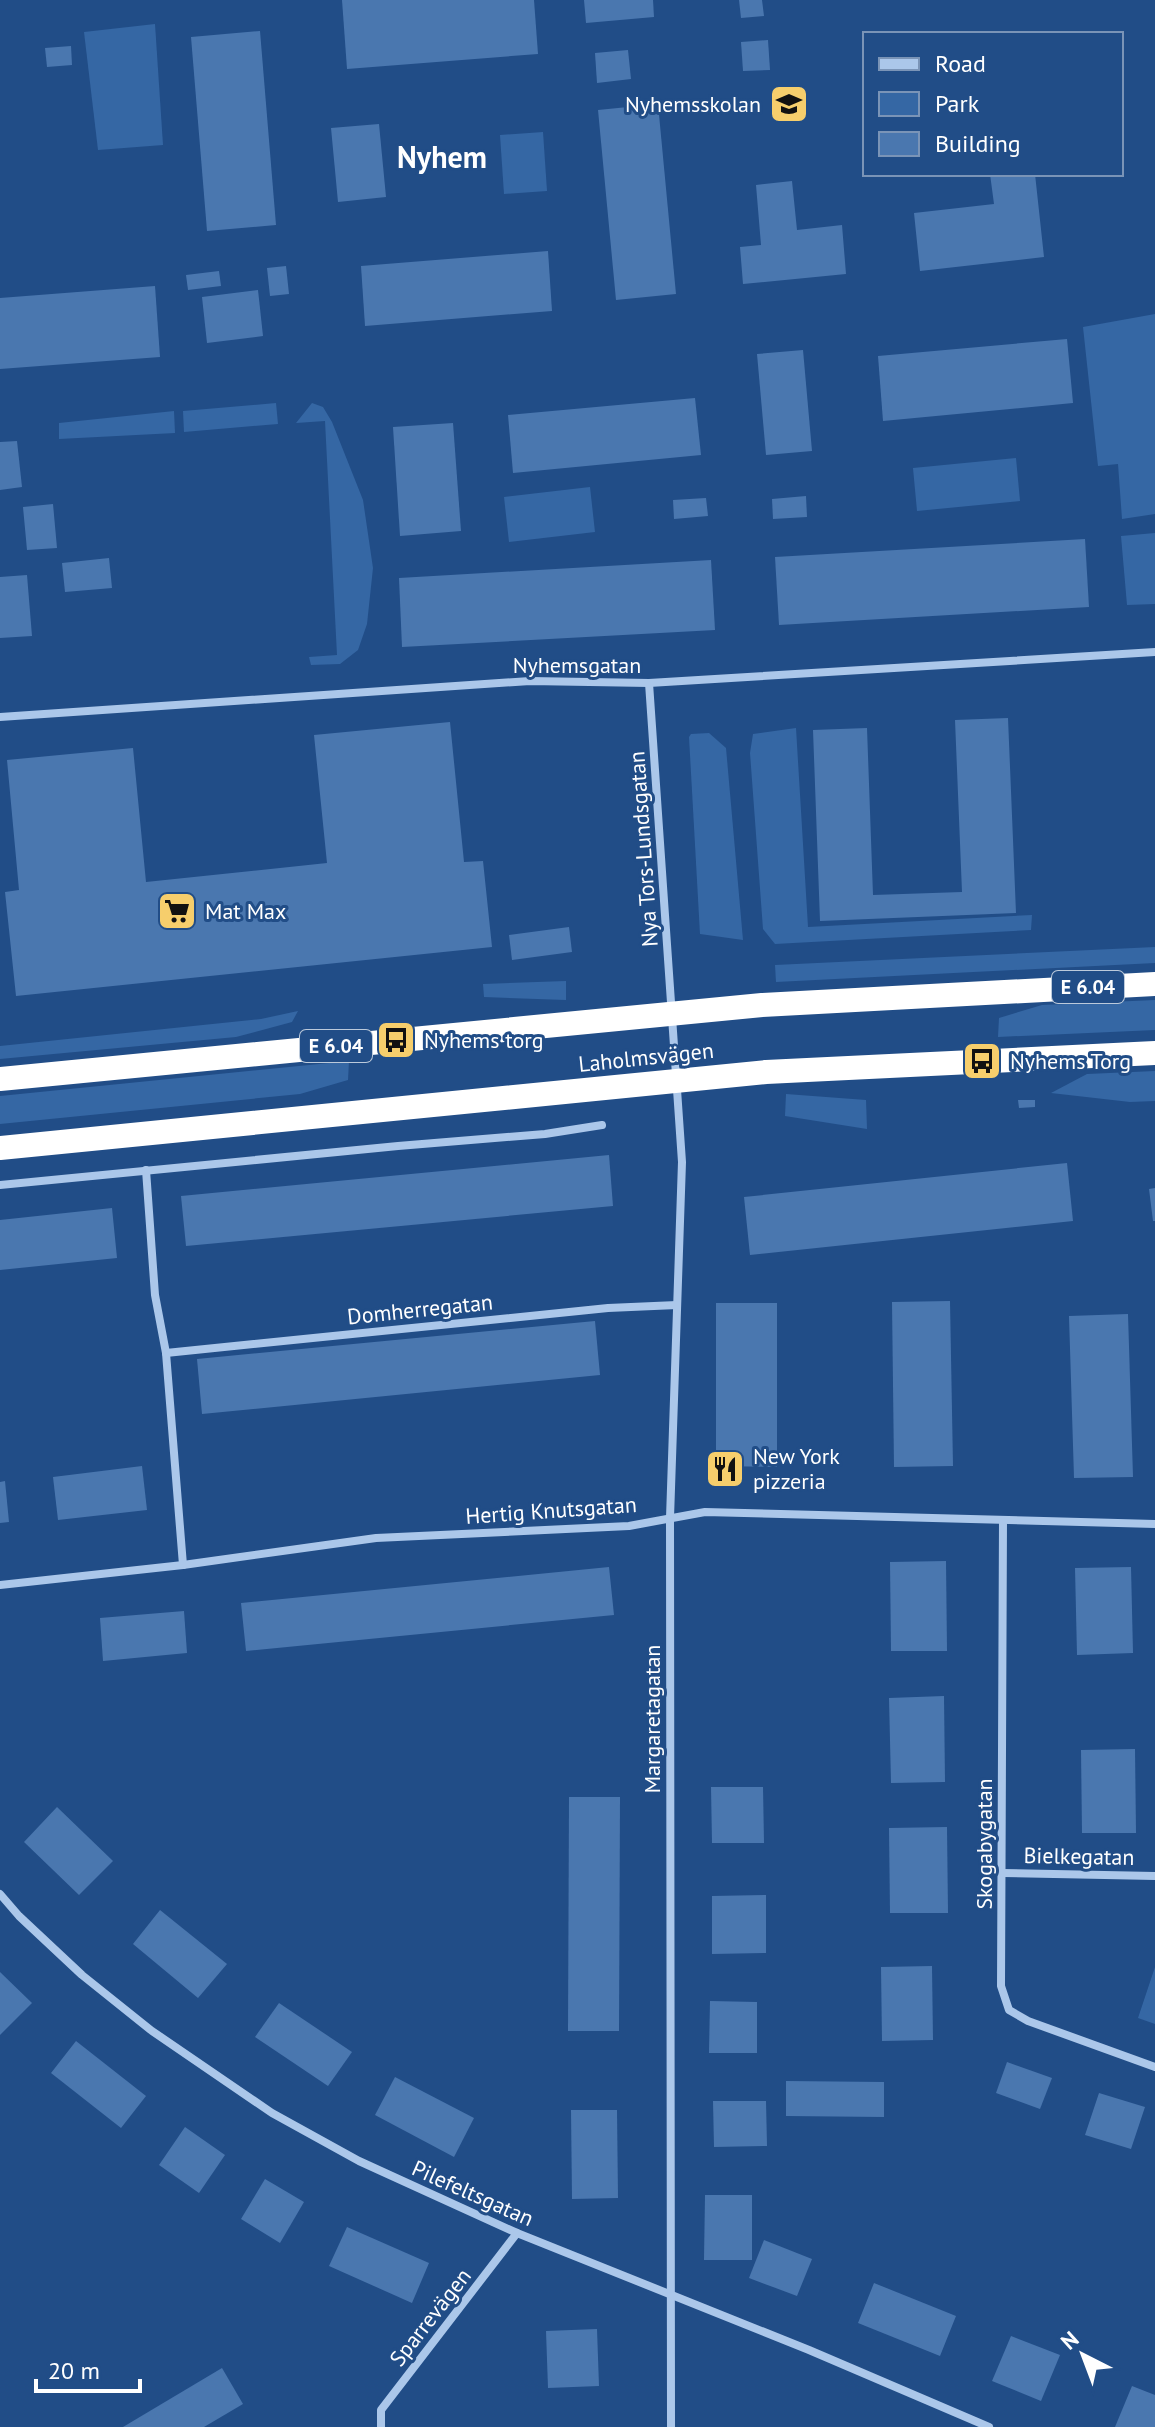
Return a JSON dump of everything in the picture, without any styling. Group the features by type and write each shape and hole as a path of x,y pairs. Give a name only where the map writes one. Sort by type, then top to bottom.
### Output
{"highway":[{"name":"Laholmsvägen","path":"0,1079 673,1012 1155,984"},
{"name":"Laholmsvägen","path":"0,1148 766,1072 1155,1053"}],"street":[{"name":"Nyhemsgatan","path":"0,717 530,681 649,683 1155,652"},
{"name":"Nya Tors-Lundsgatan","path":"649,683 673,1012"},
{"name":"Margaretagatan","path":"671,2427 670,1518 682,1210 673,1012"},
{"path":"0,1185 545,1134 602,1125"},
{"path":"146,1170 155,1295 166,1353 183,1565"},
{"name":"Domherregatan","path":"166,1353 608,1308 677,1305"},
{"name":"Hertig Knutsgatan","path":"0,1585 183,1565 376,1538 629,1526 705,1512 1155,1524"},
{"name":"Skogabygatan","path":"1003,1520 1001,1986 1009,2010 1028,2021 1155,2067"},
{"name":"Bielkegatan","path":"1003,1873 1155,1876"},
{"name":"Pilefeltsgatan","path":"0,1894 82,1975 152,2031 272,2113 359,2161 517,2233 809,2350 989,2427"},
{"name":"Sparrevägen","path":"381,2427 381,2410 517,2233"}],"green space":[{"path":"155,24 163,145 98,150 84,32"},
{"path":"543,132 547,191 504,194 500,135"},
{"path":"1155,314 1155,514 1122,519 1118,464 1098,466 1083,327"},
{"path":"276,403 278,424 184,432 183,411"},
{"path":"312,403 323,407 332,422 363,500 373,568 367,624 358,650 340,664 311,665 309,657 337,655 325,421 296,423"},
{"path":"174,411 175,433 59,439 59,423"},
{"path":"1016,458 1020,501 917,511 913,468"},
{"path":"590,487 595,532 509,542 504,497"},
{"path":"1155,533 1155,604 1127,605 1121,536"},
{"path":"796,728 808,927 1032,915 1031,930 775,944 763,929 750,753 753,734"},
{"path":"709,733 726,748 743,940 700,934 689,737 691,734"},
{"path":"1155,947 1155,963 776,982 775,965"},
{"path":"566,981 566,1000 484,997 483,984"},
{"path":"1155,1000 1155,1030 998,1037 999,1018 1042,1005"},
{"path":"298,1011 292,1022 236,1037 0,1059 0,1046 261,1019"},
{"path":"349,1061 348,1080 300,1094 0,1124 0,1096"},
{"path":"1155,1071 1155,1101 1130,1102 1051,1093 1087,1074"},
{"path":"786,1094 866,1100 867,1129 785,1116"},
{"path":"1155,1967 1155,2024 1138,2018"}],"building":[{"path":"342,0 534,0 538,54 347,69"},
{"path":"584,0 653,0 654,17 586,23"},
{"path":"739,0 762,0 764,16 741,18"},
{"path":"260,31 276,225 207,231 191,37"},
{"path":"768,40 770,70 743,71 741,42"},
{"path":"71,46 72,65 47,67 45,48"},
{"path":"628,50 631,79 597,83 595,53"},
{"path":"658,104 676,294 616,300 598,110"},
{"path":"379,124 386,197 338,202 331,128"},
{"path":"990,176 1035,176 1044,257 920,271 914,213 994,204"},
{"path":"792,181 797,230 842,225 846,274 743,284 740,247 761,245 756,185"},
{"path":"548,251 552,311 365,326 361,266"},
{"path":"286,266 289,294 270,296 267,268"},
{"path":"219,271 221,286 188,290 186,275"},
{"path":"155,286 160,357 0,369 0,298"},
{"path":"258,290 263,336 207,343 202,297"},
{"path":"1067,339 1073,403 883,421 878,356"},
{"path":"803,350 812,451 766,455 757,354"},
{"path":"695,398 701,455 513,473 508,415"},
{"path":"453,423 461,531 400,536 393,427"},
{"path":"17,441 22,487 0,490 0,442"},
{"path":"806,496 807,517 773,519 772,499"},
{"path":"706,498 708,516 674,519 673,500"},
{"path":"53,504 57,548 27,550 23,507"},
{"path":"1085,539 1089,607 779,625 775,557"},
{"path":"109,558 112,588 65,592 62,563"},
{"path":"711,560 715,630 402,647 399,578"},
{"path":"27,575 32,636 0,638 0,577"},
{"path":"1008,718 1016,913 820,921 813,730 867,728 873,895 962,892 955,720"},
{"path":"450,722 464,862 483,861 492,947 16,996 5,892 19,890 7,760 133,748 146,882 327,863 314,735"},
{"path":"569,927 572,952 512,960 509,935"},
{"path":"1018,1100 1035,1100 1035,1107 1019,1108"},
{"path":"609,1155 613,1206 186,1246 181,1196"},
{"path":"1067,1163 1073,1221 750,1255 744,1197"},
{"path":"1155,1188 1155,1221 1153,1221 1149,1189"},
{"path":"112,1208 117,1258 0,1270 0,1220"},
{"path":"950,1301 953,1466 894,1467 892,1302"},
{"path":"716,1303 777,1303 777,1467 716,1466"},
{"path":"1128,1314 1133,1477 1074,1478 1069,1316"},
{"path":"595,1321 600,1375 202,1414 197,1359"},
{"path":"142,1466 147,1510 58,1520 53,1477"},
{"path":"5,1481 9,1522 0,1523 0,1482"},
{"path":"946,1561 947,1651 891,1651 890,1562"},
{"path":"609,1567 614,1615 246,1651 241,1603"},
{"path":"1131,1567 1133,1653 1077,1655 1075,1568"},
{"path":"184,1611 187,1653 103,1661 100,1618"},
{"path":"944,1696 945,1782 891,1783 889,1698"},
{"path":"1135,1749 1136,1833 1082,1833 1081,1750"},
{"path":"711,1787 763,1787 764,1843 712,1843"},
{"path":"569,1797 620,1797 619,2031 568,2031"},
{"path":"57,1807 113,1861 79,1895 24,1842"},
{"path":"947,1827 948,1913 890,1913 889,1828"},
{"path":"766,1895 766,1953 712,1954 712,1896"},
{"path":"160,1910 227,1964 198,1998 133,1944"},
{"path":"932,1966 933,2040 882,2041 881,1967"},
{"path":"0,1972 32,2003 0,2035"},
{"path":"710,2001 757,2002 757,2053 709,2053"},
{"path":"279,2003 352,2052 328,2086 255,2037"},
{"path":"76,2041 146,2096 121,2128 51,2073"},
{"path":"1007,2062 1052,2078 1040,2109 996,2093"},
{"path":"395,2077 474,2118 454,2157 375,2115"},
{"path":"786,2081 884,2082 884,2117 786,2116"},
{"path":"1099,2093 1145,2107 1131,2149 1085,2135"},
{"path":"713,2101 766,2101 767,2146 714,2147"},
{"path":"571,2110 617,2110 618,2198 572,2199"},
{"path":"185,2127 225,2155 199,2193 159,2165"},
{"path":"265,2179 304,2202 280,2243 241,2219"},
{"path":"705,2195 752,2195 752,2260 704,2260"},
{"path":"347,2227 429,2263 412,2303 329,2266"},
{"path":"764,2240 812,2259 797,2296 749,2278"},
{"path":"874,2283 956,2316 940,2356 858,2323"},
{"path":"597,2329 599,2386 548,2388 546,2331"},
{"path":"1011,2336 1060,2355 1041,2401 992,2381"},
{"path":"222,2368 243,2404 204,2427 123,2427"},
{"path":"1132,2386 1155,2395 1155,2427 1115,2427"}],"place":[{"name":"Nyhemsskolan","path":"789,104"},
{"name":"Mat Max","path":"177,911"},
{"name":"Nyhems torg","path":"396,1040"},
{"name":"Nyhems Torg","path":"982,1061"},
{"name":"New York pizzeria","path":"725,1469"}],"district":[{"name":"Nyhem","path":"442,158"}]}
